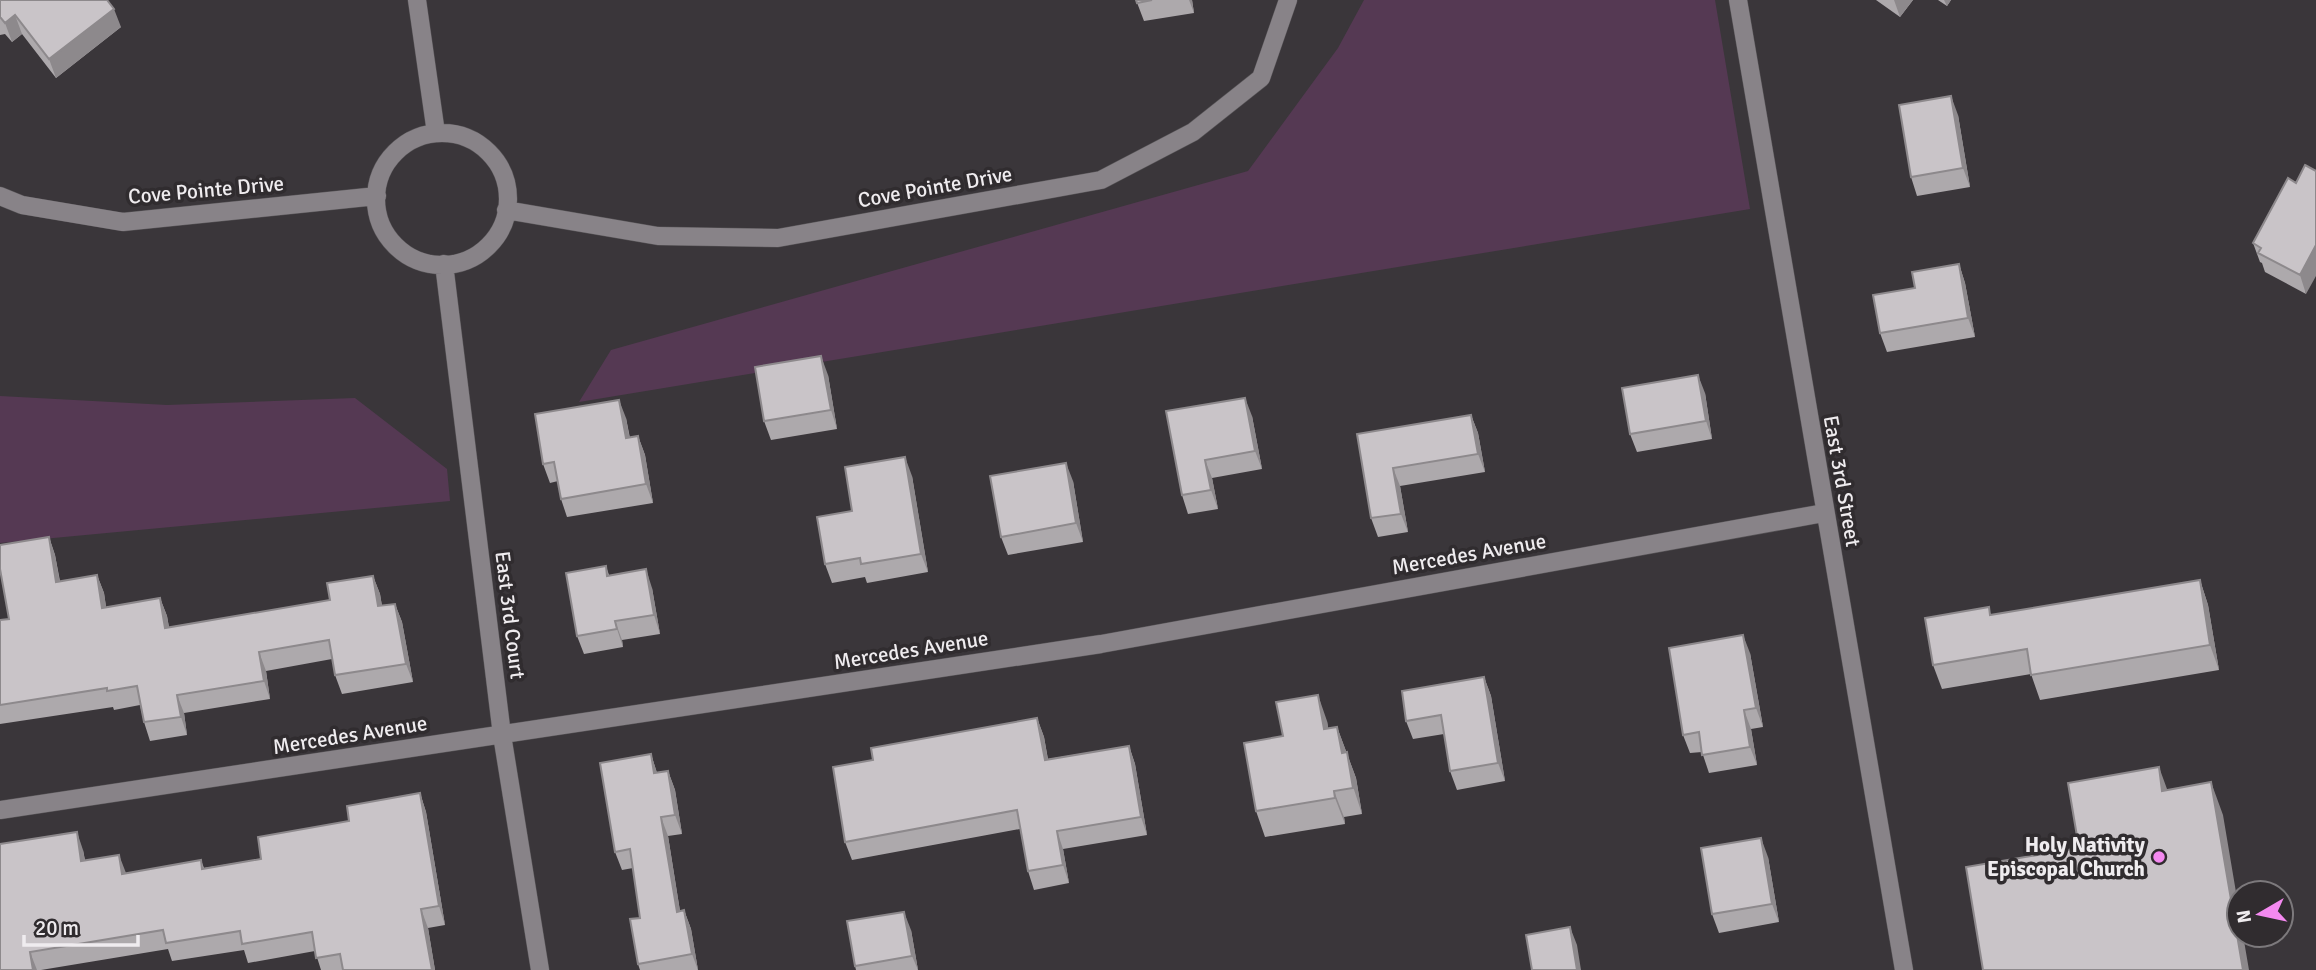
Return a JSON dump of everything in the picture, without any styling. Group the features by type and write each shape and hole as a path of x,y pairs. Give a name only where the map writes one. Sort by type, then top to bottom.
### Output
{"street":[{"path":"418,0 436,133"},
{"name":"Cove Pointe Drive","path":"506,210 658,236 778,237 1101,180 1193,132 1261,78 1288,0"},
{"name":"East 3rd Street","path":"1738,0 1904,970"},
{"path":"436,133 456,134 476,141 493,156 504,176 509,199 505,221 493,241 477,256 455,264 432,264 410,257 393,243 382,226 377,206 378,185 385,165 398,149 415,138 436,133"},
{"name":"Cove Pointe Drive","path":"0,196 22,205 123,222 377,196"},
{"name":"East 3rd Court","path":"444,264 502,735 540,970"},
{"name":"Mercedes Avenue","path":"0,810 1101,644 1824,513"}],"shaded area":[{"path":"1364,0 1715,0 1750,209 579,402 611,350 1248,171 1338,48"},
{"path":"0,396 167,405 355,398 447,469 450,501 0,543"}],"building":[{"path":"0,0 107,0 114,9 49,59 15,15 5,23 0,17"},
{"path":"1951,96 1963,168 1911,177 1899,105"},
{"path":"2305,165 2316,171 2316,245 2300,275 2258,253 2261,248 2253,243 2288,178 2296,183"},
{"path":"1959,264 1968,318 1880,333 1873,295 1915,288 1912,272"},
{"path":"821,356 831,410 764,421 755,367"},
{"path":"1698,375 1706,421 1630,434 1622,388"},
{"path":"1245,398 1255,451 1205,460 1211,490 1182,495 1166,411"},
{"path":"619,400 626,438 638,436 646,484 561,499 554,462 543,464 535,414"},
{"path":"1471,415 1478,454 1393,468 1401,514 1371,518 1357,434"},
{"path":"905,457 921,554 861,564 860,558 825,564 817,517 852,511 845,467"},
{"path":"1066,463 1076,523 1001,537 990,476"},
{"path":"49,537 56,582 97,575 102,608 160,598 165,628 330,600 327,583 373,576 378,606 395,604 406,664 335,675 329,640 259,652 264,681 177,695 181,717 144,722 137,686 107,691 107,688 0,705 0,620 9,619 0,569 0,545"},
{"path":"606,566 607,576 646,569 654,615 615,621 617,629 577,636 566,573"},
{"path":"2200,580 2210,645 2031,675 2027,649 1933,665 1925,618 1989,607 1990,615"},
{"path":"1743,635 1756,708 1744,710 1750,747 1702,755 1699,732 1683,735 1669,648"},
{"path":"1484,677 1498,763 1450,771 1441,715 1406,721 1402,691"},
{"path":"1318,695 1324,729 1337,727 1342,753 1347,752 1353,788 1334,791 1335,798 1256,811 1244,743 1283,736 1276,702"},
{"path":"1037,718 1045,760 1129,746 1141,817 1057,831 1063,865 1028,871 1017,810 845,842 833,767 873,760 871,748"},
{"path":"651,754 654,773 668,771 675,815 661,817 677,912 684,910 692,954 638,964 630,919 640,918 630,849 615,852 600,763"},
{"name":"Holy Nativity Episcopal Church","path":"2159,767 2162,791 2211,782 2228,879 2225,879 2225,949 2239,949 2243,970 1983,970 1966,867 2079,848 2068,783"},
{"path":"420,793 439,906 421,909 432,970 343,970 340,954 316,958 312,932 242,944 240,931 166,943 163,930 30,952 33,970 0,970 0,844 77,832 81,861 119,855 122,874 201,860 202,869 261,859 258,837 349,821 347,806"},
{"path":"1761,838 1772,904 1712,914 1701,848"},
{"path":"904,912 912,956 855,966 847,921"},
{"path":"1570,927 1577,970 1532,970 1526,935"}],"place":[{"name":"Holy Nativity Episcopal Church","path":"2159,857"}]}
